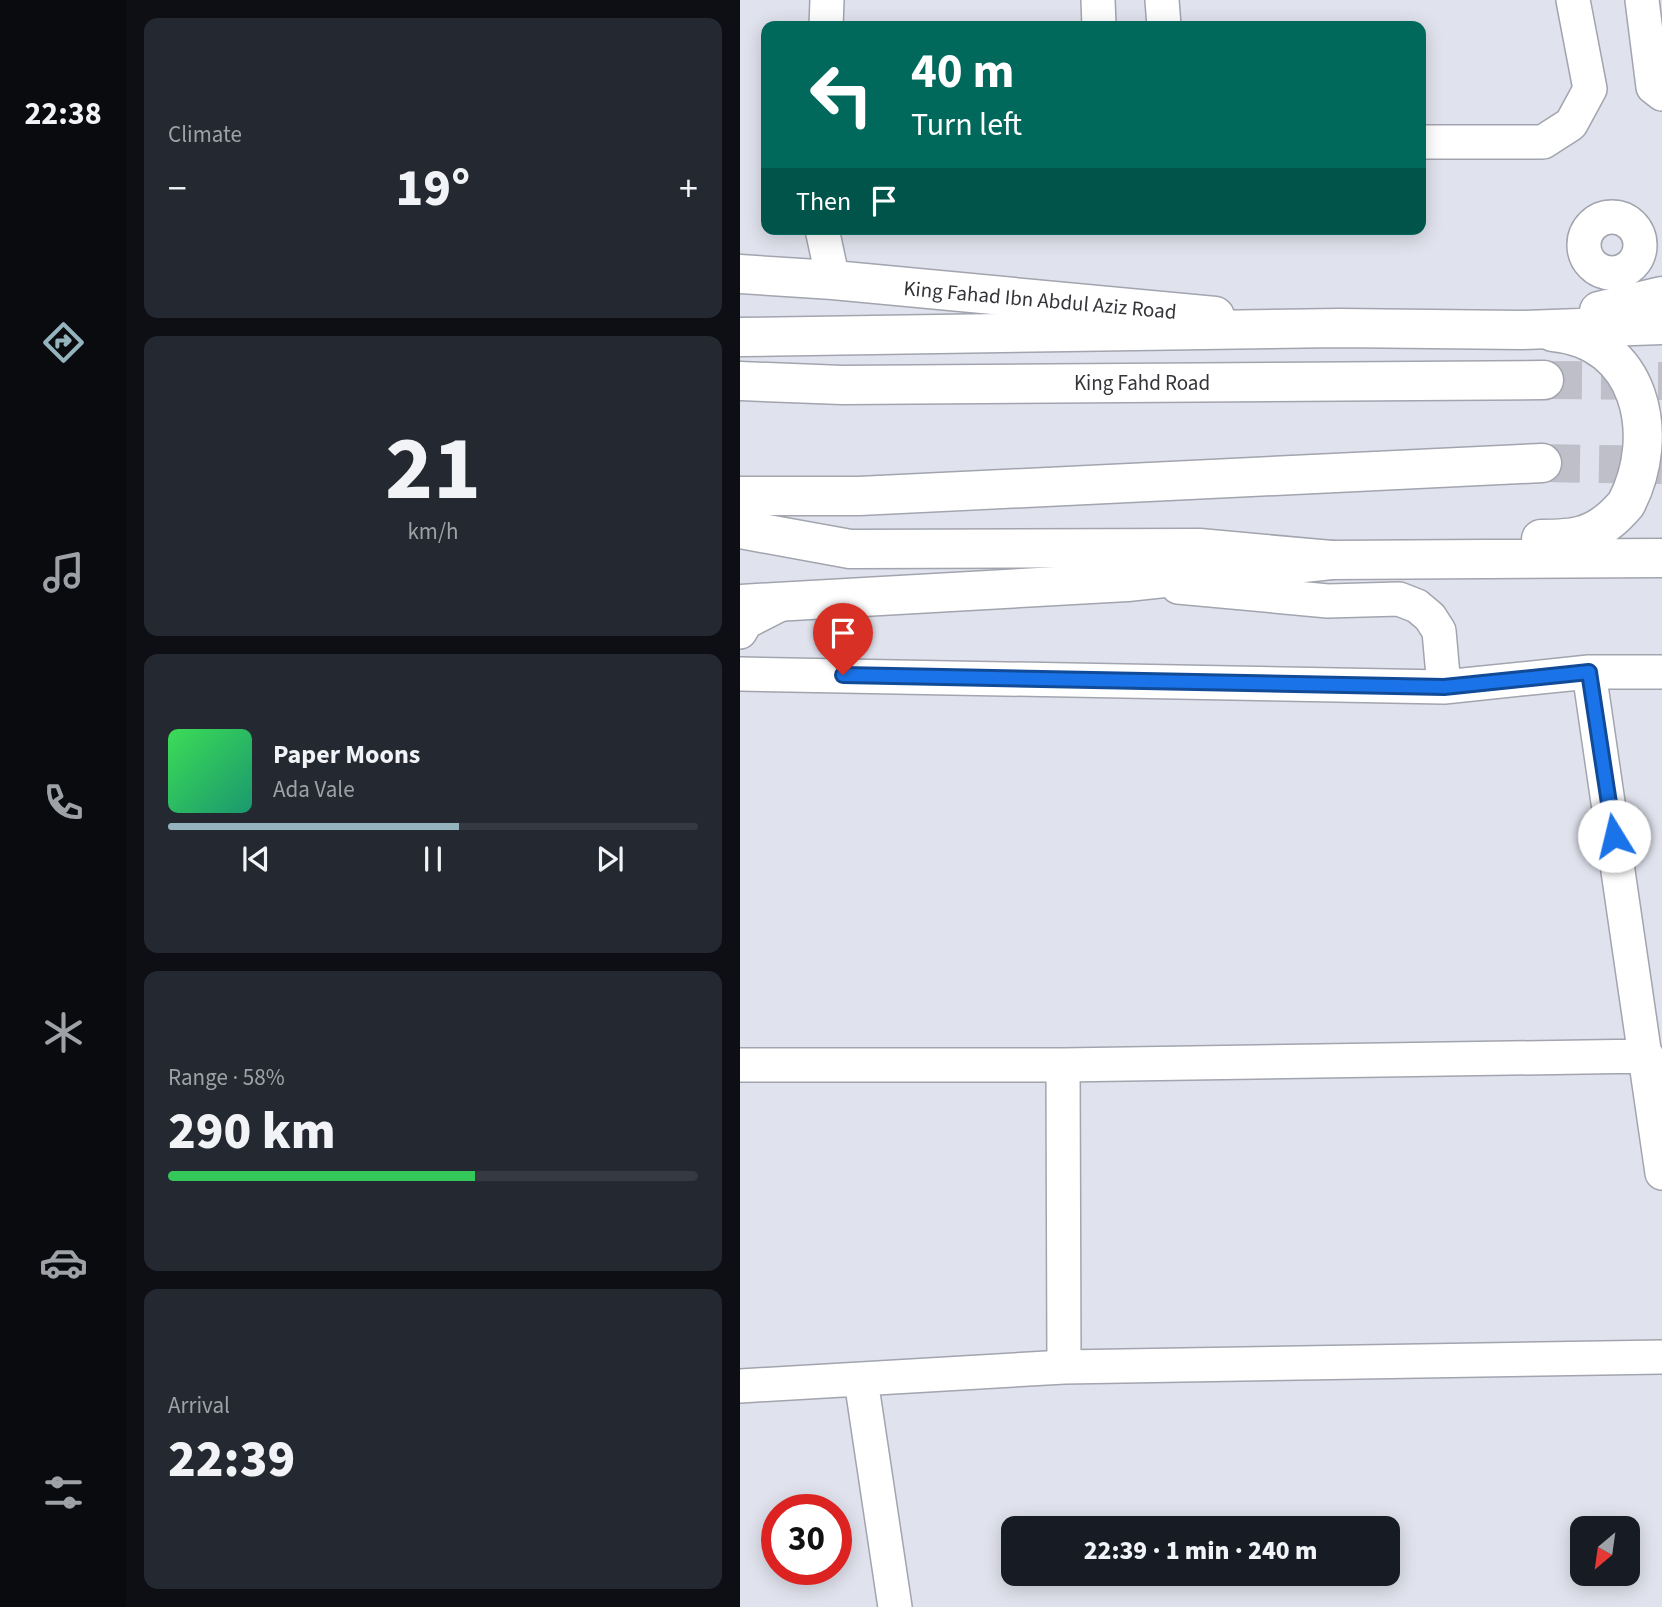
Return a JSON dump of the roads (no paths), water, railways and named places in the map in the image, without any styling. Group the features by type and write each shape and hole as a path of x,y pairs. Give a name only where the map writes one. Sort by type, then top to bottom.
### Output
{"main road":[{"name":"King Fahad Ibn Abdul Aziz Road","path":"740,274 833,280 1339,328"},
{"path":"1522,330 1662,296"},
{"path":"740,337 1339,328 1522,330 1662,325"},
{"path":"740,529 850,548 1198,548 1345,560 1442,541 1557,539 1585,535 1613,519 1635,494 1647,470 1654,443 1654,419 1648,400 1635,378 1621,361 1598,343 1571,334 1522,330"},
{"name":"King Fahd Road","path":"740,382 842,385 1544,380"},
{"path":"740,496 859,496 1542,463"},
{"path":"1440,558 1636,580 1662,586"},
{"path":"740,604 1127,582 1345,560 1662,558"}],"street":[{"path":"826,21 827,0"},
{"path":"1098,0 1099,21"},
{"path":"1162,0 1164,21"},
{"path":"1426,142 1543,142 1571,124 1590,89 1572,0"},
{"path":"1642,0 1653,87 1662,94"},
{"path":"823,235 833,280"},
{"path":"1127,582 1328,601 1399,599 1417,606 1430,617 1439,631 1444,687"},
{"path":"740,632 746,622 785,602"},
{"path":"747,668 1444,687 1589,672 1662,672"},
{"path":"1589,672 1662,1173"},
{"path":"740,1065 1063,1065 1646,1056"},
{"path":"1063,1065 1064,1367"},
{"path":"740,1386 1064,1367 1662,1357"},
{"path":"861,1380 895,1607"}],"tunnel":[{"path":"1544,380 1662,381"},
{"path":"1542,463 1662,465"}]}
